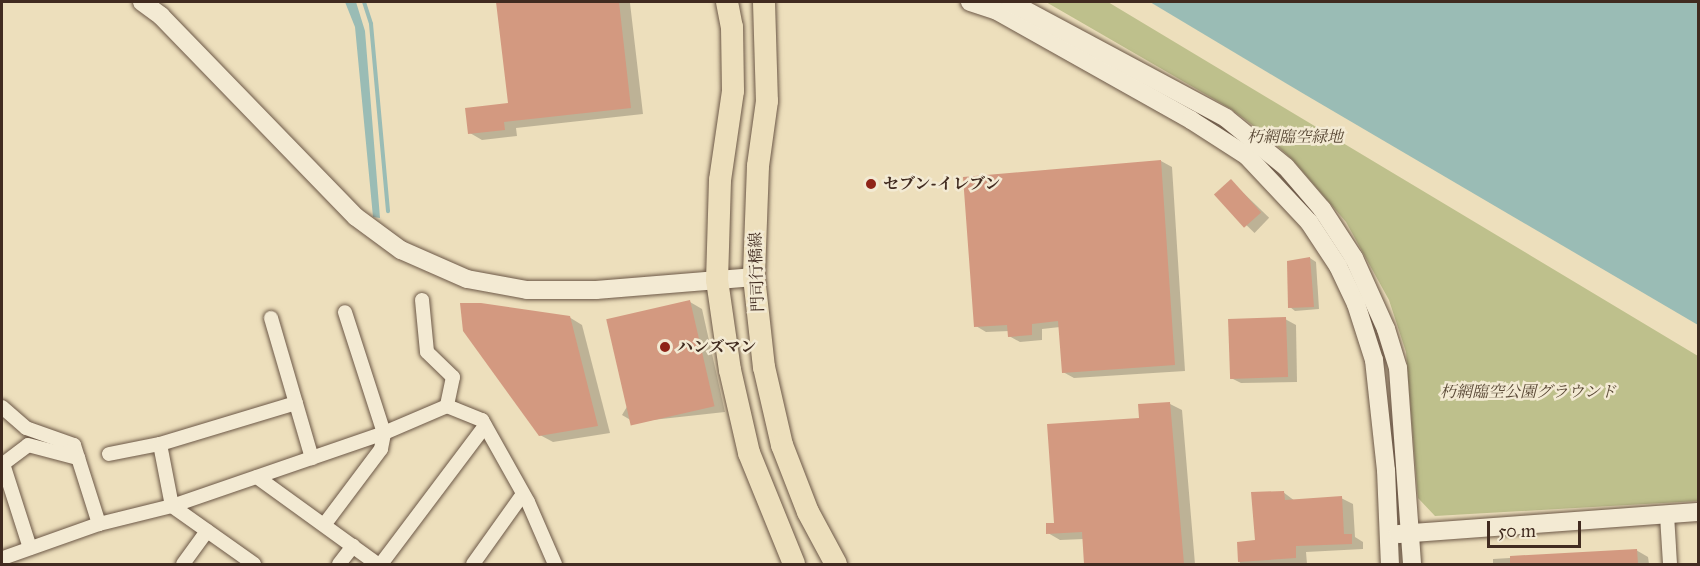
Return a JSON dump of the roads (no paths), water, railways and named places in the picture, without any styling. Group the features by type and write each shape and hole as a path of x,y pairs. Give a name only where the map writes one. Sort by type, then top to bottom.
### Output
{"main road":[{"path":"727,2 732,27 733,91 720,180 717,280 730,370 749,453 794,564"},
{"name":"門司行橋線","path":"764,2 767,101 758,166 754,277 764,367 782,445 808,512 836,564"}],"street":[{"path":"142,2 161,16 356,217 401,250 466,279 527,290 596,290 754,277"},
{"path":"970,2 997,11 1191,120 1247,156 1309,222 1338,266 1356,304 1374,360 1390,564"},
{"path":"1010,2 1226,118 1286,167 1323,209 1354,258 1386,329 1398,368 1412,564"},
{"path":"422,300 427,352 453,377 447,406"},
{"path":"324,525 381,449 384,433 345,312"},
{"path":"271,318 312,458"},
{"path":"109,454 160,444 296,403"},
{"path":"5,560 30,548 99,524 172,506 384,433 447,406 482,420 523,494 555,564"},
{"path":"2,407 26,428 74,445 99,524"},
{"path":"257,477 379,564 485,426"},
{"path":"160,444 172,506 254,564"},
{"path":"30,548 3,464 28,445 78,458"},
{"path":"473,564 523,494"},
{"path":"1389,534 1698,512"},
{"path":"1667,515 1670,564"},
{"path":"183,564 207,531"},
{"path":"339,564 353,546"}],"water":[{"path":"345,2 356,2 365,31 380,218 373,217 355,27"},
{"path":"1150,2 1698,2 1698,325 1304,94"}],"waterway":[{"path":"364,2 371,24 388,211"}],"place":[{"name":"セブン-イレブン","path":"871,184"},
{"name":"ハンズマン","path":"665,347"}],"park label":[{"name":"朽網臨空緑地","path":"1295,137"},
{"name":"朽網臨空公園グラウンド","path":"1528,392"}]}
